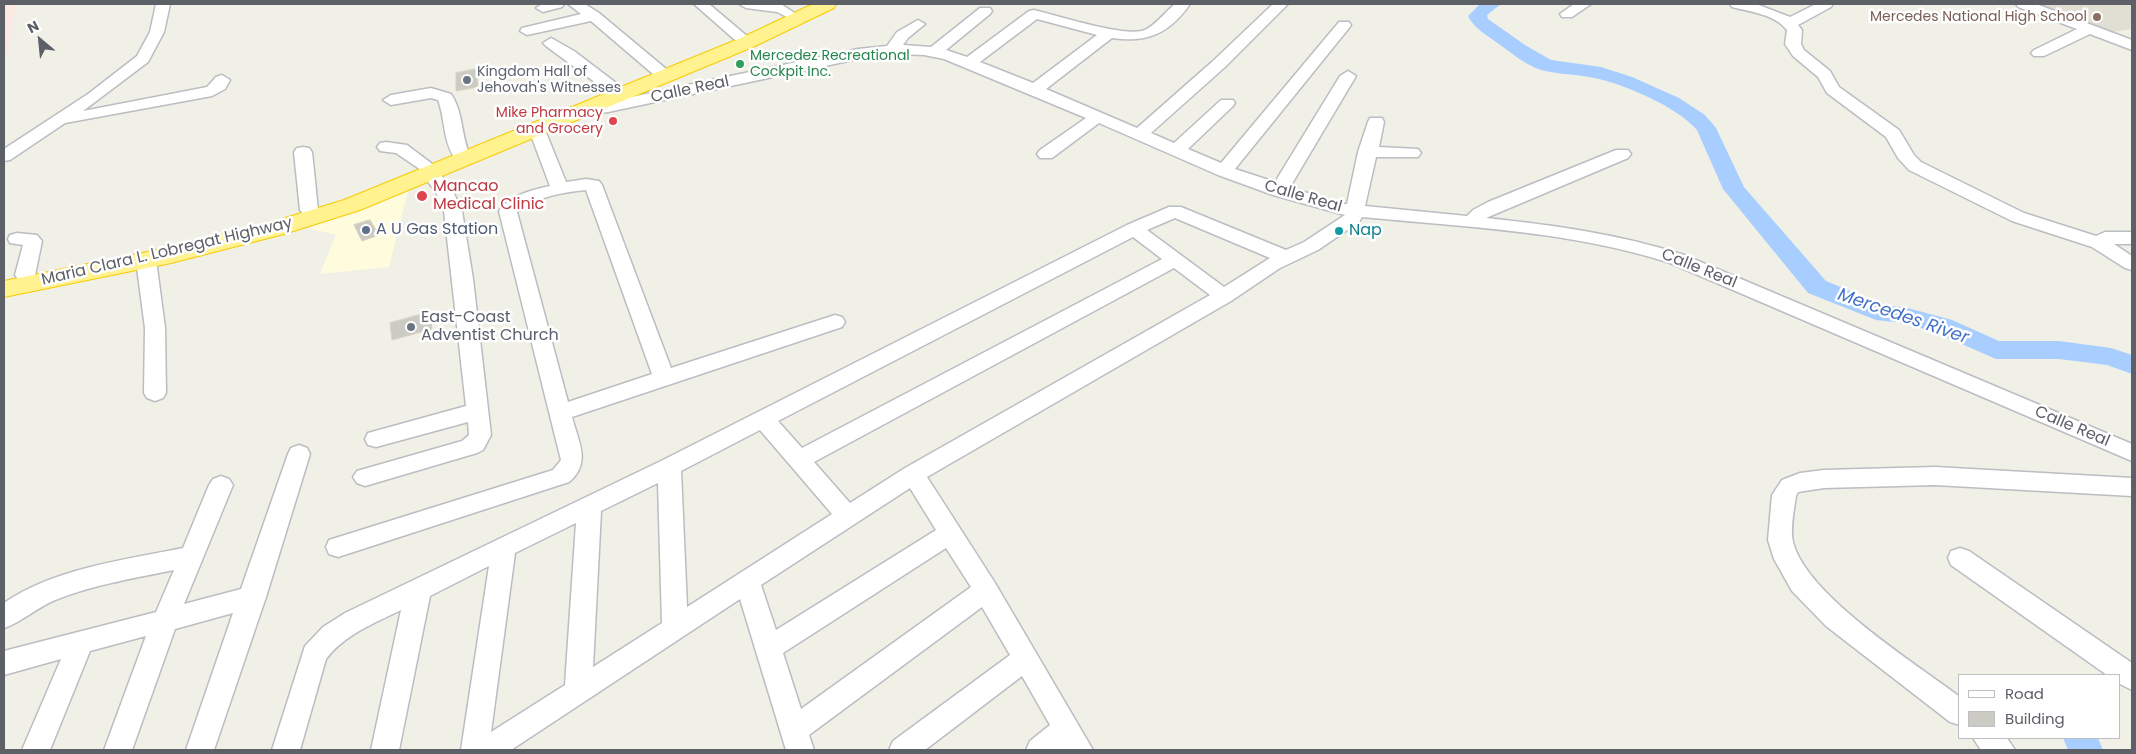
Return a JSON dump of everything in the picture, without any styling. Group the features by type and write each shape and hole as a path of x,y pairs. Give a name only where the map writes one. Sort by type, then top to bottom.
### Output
{"highway":[{"name":"Maria Clara L. Lobregat Highway","path":"14,277 174,244 309,210 428,171 460,153 544,123 579,113 748,42 827,4"},
{"name":"Maria Clara L. Lobregat Highway","path":"4,289 146,260 313,218 544,123 614,89 740,37 799,9"}],"street":[{"path":"4,156 115,83 143,59 157,32 163,4"},
{"path":"575,4 594,16 658,71"},
{"path":"701,4 740,37"},
{"path":"746,4 799,9"},
{"path":"970,62 1047,4"},
{"path":"1034,14 1138,37 1148,34 1183,4"},
{"path":"1139,135 1219,64 1281,4"},
{"path":"1567,14 1584,4"},
{"path":"1737,4 1763,11 1790,23 1795,30 1793,44 1798,53 1824,74 1832,90 1893,134 1907,158 1915,166 2018,217 2098,243 2132,264"},
{"path":"1790,23 1826,4"},
{"path":"2023,4 2132,44"},
{"path":"935,51 985,11"},
{"path":"527,31 594,16"},
{"path":"892,50 902,35 918,24"},
{"path":"1224,171 1344,25"},
{"path":"2039,53 2089,29"},
{"path":"1034,90 1110,32"},
{"path":"551,43 569,54 614,89"},
{"name":"Calle Real","path":"579,113 817,62 892,50 935,51 970,62 1096,118 1224,171 1279,191 1347,210 1561,231 1611,239 1677,259 2132,453"},
{"path":"1279,191 1348,76"},
{"path":"59,120 212,91 219,86 222,80"},
{"path":"391,100 431,93 445,97 452,115 454,137 460,153"},
{"path":"1177,150 1227,103"},
{"path":"1046,154 1096,118"},
{"path":"487,750 748,583 913,474 1224,296 1301,247 1353,218 1347,210 1368,152 1376,122"},
{"path":"544,123 546,149 560,189"},
{"path":"365,476 475,444 480,435 453,211 445,192 428,171 401,149 386,147"},
{"path":"303,152 309,210"},
{"path":"1368,152 1412,153"},
{"path":"1472,222 1479,214 1494,206 1622,154"},
{"path":"338,548 561,476 568,470 572,460 561,412 508,211 516,204 560,189 589,184 596,189 664,377"},
{"path":"286,750 314,654 323,641 354,621 669,467 1134,229 1175,211 1301,247"},
{"path":"1134,229 1224,296"},
{"path":"2098,243 2106,238 2132,238"},
{"path":"14,277 33,241 30,239 17,239"},
{"path":"146,260 155,328 155,393"},
{"path":"799,460 1175,260"},
{"path":"561,412 835,322"},
{"path":"376,439 478,411"},
{"path":"762,418 848,517"},
{"path":"200,750 253,597 299,454"},
{"path":"669,467 675,628"},
{"path":"913,474 986,590 1072,740 1040,750"},
{"path":"1958,711 1834,618 1801,584 1786,559 1780,540 1784,495 1790,486 1800,482 1824,480 1935,476 2132,487"},
{"path":"118,750 165,620 221,485"},
{"path":"578,691 589,506"},
{"path":"768,649 950,533"},
{"path":"475,750 504,548"},
{"path":"4,617 33,598 67,586 192,556"},
{"path":"1960,558 2132,678"},
{"path":"748,583 797,740 986,590"},
{"path":"385,750 418,591"},
{"path":"4,663 253,597"},
{"path":"36,750 82,642"},
{"path":"903,750 1025,659"},
{"path":"1988,739 2001,750"}],"shaded area":[{"path":"4,4 16,4 8,55 4,56"},
{"name":"Mercedes National High School","path":"2028,4 2132,4 2132,29 2106,33"},
{"path":"408,191 389,267 320,274 336,235 309,228"}],"building":[{"name":"Kingdom Hall of Jehovah's Witnesses","path":"477,69 478,87 456,91 456,73"},
{"name":"A U Gas Station","path":"370,220 379,235 362,241 354,225"},
{"name":"East-Coast Adventist Church","path":"430,312 432,329 392,340 390,323"}],"waterway":[{"name":"Mercedes River","path":"1492,4 1477,16 1480,22 1518,49 1546,65 1601,73 1625,81 1672,102 1698,119 1706,128 1734,189 1817,287 1838,297 1885,314 1904,315 1943,326 1996,350 2059,350 2111,357 2132,365"},
{"name":"Mercedes River","path":"2080,739 2086,750"}],"place":[{"name":"Mercedes National High School","path":"2097,17"},
{"name":"Mercedez Recreational Cockpit Inc.","path":"740,64"},
{"name":"Kingdom Hall of Jehovah's Witnesses","path":"467,80"},
{"name":"Mike Pharmacy and Grocery","path":"613,121"},
{"name":"Mancao Medical Clinic","path":"422,196"},
{"name":"A U Gas Station","path":"366,230"},
{"name":"Nap","path":"1339,231"},
{"name":"East-Coast Adventist Church","path":"411,327"}]}
